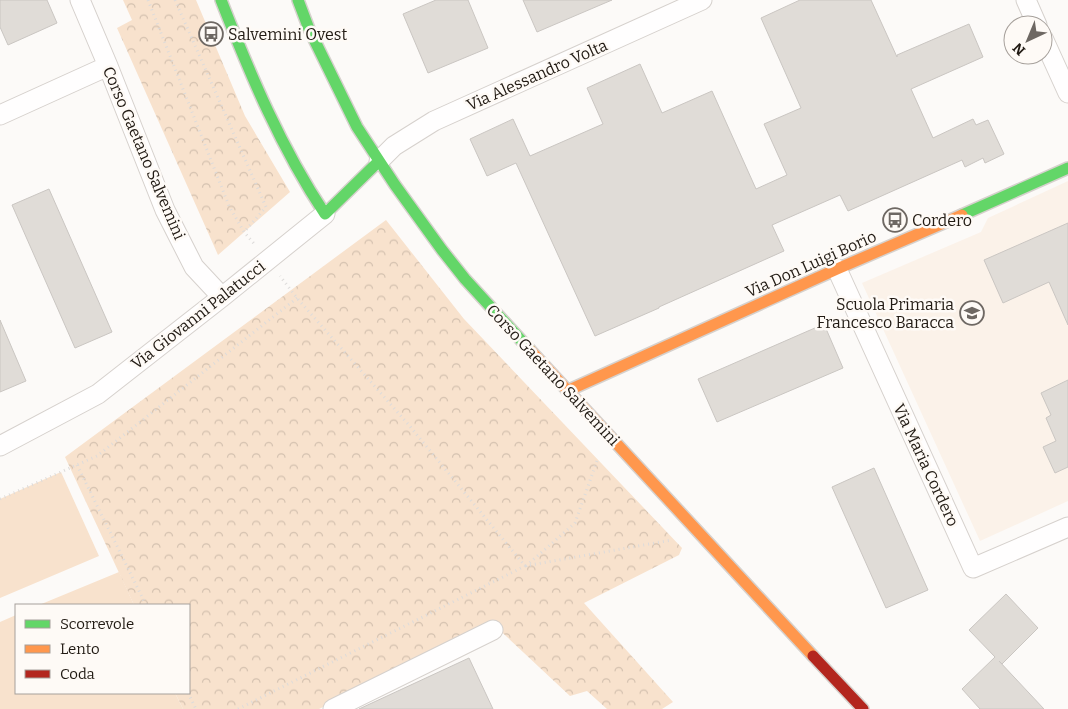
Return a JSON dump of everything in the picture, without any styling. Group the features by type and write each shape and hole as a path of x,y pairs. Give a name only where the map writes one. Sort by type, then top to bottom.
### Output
{"street":[{"name":"Corso Gaetano Salvemini","path":"80,0 165,210 194,266 222,297"},
{"path":"221,0 263,102 297,169 325,214"},
{"name":"Corso Gaetano Salvemini","path":"298,0 309,29 357,127 422,224 465,279 864,709"},
{"name":"Via Alessandro Volta","path":"378,161 394,146 434,121 702,0"},
{"path":"1026,0 1033,15"},
{"path":"1053,60 1068,93"},
{"path":"0,116 108,66"},
{"name":"Via Giovanni Palatucci","path":"0,446 98,394 325,214 378,161"},
{"name":"Via Don Luigi Borio","path":"567,391 836,269 1068,168"},
{"name":"Via Maria Cordero","path":"836,269 974,568 1068,527"},
{"path":"333,709 493,630"}],"path":[{"path":"148,0 229,206 244,232 298,298 408,424 525,566"},
{"path":"174,0 266,207 244,232"},
{"path":"0,499 97,456 298,298"},
{"path":"238,709 525,566 575,523 607,434"},
{"path":"77,465 146,604"},
{"path":"525,566 701,535"},
{"path":"188,694 196,709"}],"shaded area":[{"name":"Scuola Primaria Francesco Baracca","path":"1068,181 1068,501 980,541 862,283 981,232 988,218"}],"green space":[{"path":"123,0 196,0 245,116 290,192 218,255 117,28 132,20"},
{"path":"386,220 464,319 682,548 679,555 584,603 673,702 662,709 607,709 587,691 570,696 492,623 319,709 183,709 176,694 190,694 190,604 134,604 65,457"},
{"path":"61,472 99,556 0,598 0,499"},
{"path":"119,572 134,604 41,604"},
{"path":"15,615 15,694 176,694 183,709 0,709 0,622"}],"building":[{"path":"0,0 47,0 57,23 8,45 0,27"},
{"path":"436,0 468,0 488,48 428,73 403,14"},
{"path":"523,0 612,0 537,32"},
{"path":"800,0 871,0 897,57 897,55 969,24 983,57 911,89 933,138 973,119 976,125 988,120 1004,154 985,163 983,158 965,167 962,160 848,211 840,195 772,225 784,251 595,336 516,163 487,176 470,139 513,119 530,156 603,124 587,88 640,64 662,113 712,91 756,189 787,175 764,124 801,108 761,18"},
{"path":"49,189 112,332 75,348 12,205"},
{"path":"1068,223 1068,325 1049,282 1003,303 984,260"},
{"path":"0,320 26,381 0,392"},
{"path":"824,324 843,368 717,422 698,379"},
{"path":"1068,380 1068,467 1055,473 1043,447 1056,441 1046,418 1051,415 1041,393"},
{"path":"874,468 928,590 886,608 832,487"},
{"path":"1006,594 1038,628 1002,664 999,661 1044,709 980,709 962,689 995,657 969,630"},
{"path":"469,658 493,709 359,709"}],"traffic: fast":[{"path":"221,0 243,55 280,137 325,214 379,161"},
{"path":"298,0 309,29 357,127 395,185 465,279 530,350"},
{"path":"962,215 1068,168"}],"traffic: slow":[{"path":"567,391 837,269 962,215"},
{"path":"530,350 813,656"}],"traffic: jam":[{"path":"813,656 863,709"}],"place":[{"name":"Salvemini Ovest","path":"211,34"},
{"name":"Cordero","path":"895,220"},
{"name":"Scuola Primaria Francesco Baracca","path":"972,313"}]}
